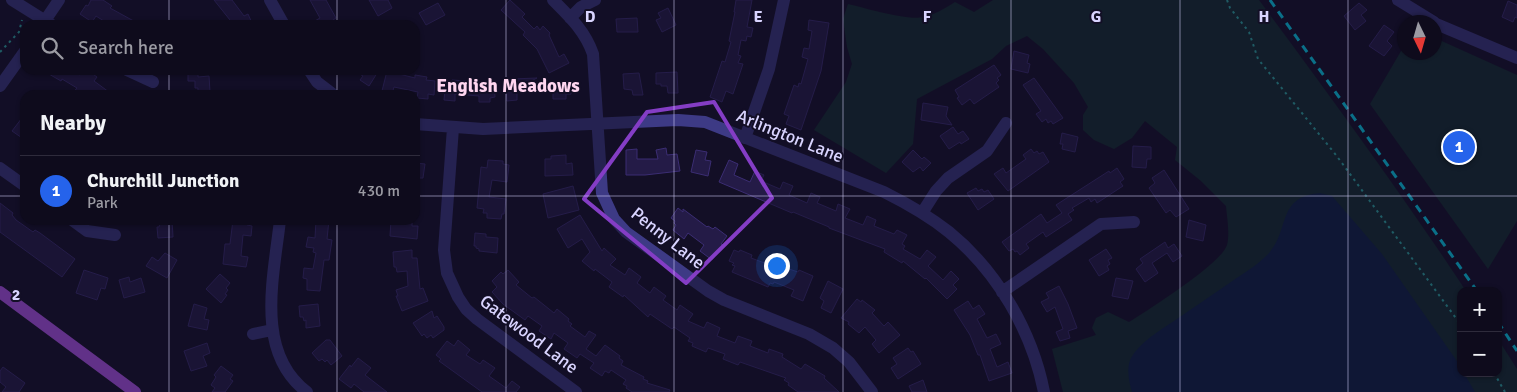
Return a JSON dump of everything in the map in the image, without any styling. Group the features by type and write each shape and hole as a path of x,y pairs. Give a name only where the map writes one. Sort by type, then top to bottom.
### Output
{"main road":[{"path":"0,292 135,392"}],"street":[{"path":"12,0 41,20"},
{"path":"49,20 59,0"},
{"path":"270,0 281,20"},
{"name":"Penny Lane","path":"553,0 581,29 588,40 593,54 602,193 614,218 626,232 716,296 809,334 833,348 849,362 872,392"},
{"path":"570,18 582,7 595,0"},
{"path":"745,138 770,69 784,0"},
{"path":"1398,0 1421,15"},
{"path":"1442,26 1517,58"},
{"path":"0,86 20,58"},
{"path":"138,75 153,82"},
{"path":"312,75 317,82 327,90"},
{"name":"Arlington Lane","path":"420,125 483,129 678,120 705,122 884,192 922,213 949,232 989,273 1016,313 1038,364 1044,392"},
{"path":"922,213 936,190 948,178 987,151 1006,123"},
{"name":"Gatewood Lane","path":"453,128 444,250 447,273 458,297 477,319 576,392"},
{"path":"0,168 20,182"},
{"path":"1002,292 1101,224 1134,222"},
{"path":"79,225 87,231 115,235"},
{"path":"279,225 271,301 272,330 277,350 284,363 307,392"},
{"path":"253,334 272,330"}],"path":[{"path":"1227,0 1230,8 1249,32 1258,59 1336,155 1457,320"},
{"path":"0,52 19,32 20,28"},
{"path":"1496,377 1505,392"}],"highlighted area":[{"path":"714,102 772,198 686,283 584,199 647,112"}],"green space":[{"path":"993,0 1259,0 1390,180 1463,287 1457,287 1457,377 1502,377 1502,345 1517,369 1517,392 1063,392 1052,349 1096,335 1092,328 1096,318 1108,312 1129,322 1167,298 1199,274 1222,253 1227,245 1226,206 1201,181 1175,160 1177,147 1145,121 1132,138 1114,149 1094,140 1083,130 1083,115 1088,107 1074,83 1043,49 1027,36 1006,46 992,59 917,99 913,144 886,173 814,130 846,82 852,64 847,47 843,19 848,4 886,14 916,18 936,13 955,2 974,12"},
{"path":"1442,41 1517,75 1517,221 1488,269 1370,104 1397,58 1397,60 1442,60"}],"water":[{"path":"1320,193 1332,196 1382,254 1457,361 1457,377 1466,377 1475,392 1132,392 1128,371 1131,358 1139,347 1156,333 1261,261 1273,248 1290,209 1296,201 1306,196"}],"building":[{"path":"91,0 103,0 112,6 110,8 132,20 102,20 96,16 93,20 89,20 80,14 86,5 88,6"},
{"path":"214,0 232,0 244,16 248,14 251,20 230,20"},
{"path":"310,0 326,0 336,18 333,20 317,20 320,18"},
{"path":"369,0 388,0 392,8 378,16"},
{"path":"510,0 525,14 522,17 534,29 537,26 540,30 543,26 550,33 549,35 559,57 564,54 569,63 549,73 537,49 523,35 525,32 501,10"},
{"path":"736,0 752,0 747,27 753,28 751,37 747,36 746,41 741,40 738,55 741,56 738,63 743,64 733,94 726,91 722,102 710,97 722,61 725,62 731,42 729,41"},
{"path":"1508,1 1517,5 1517,18 1515,17 1513,22 1502,17"},
{"path":"438,3 445,15 426,25 419,13"},
{"path":"1359,3 1367,10 1361,15 1366,21 1355,30 1344,16"},
{"path":"668,8 676,25 662,32 656,20 661,18 658,13"},
{"path":"637,18 638,32 617,32 616,19"},
{"path":"809,20 829,23 821,71 801,130 786,124 789,116 784,114 794,85 798,87 799,83 801,84 808,59 802,57 804,48 809,49 812,31 808,30"},
{"path":"1384,25 1394,32 1387,41 1392,46 1384,56 1369,46"},
{"path":"1014,51 1029,55 1027,63 1030,64 1028,73 1011,69"},
{"path":"994,65 1001,75 997,78 999,80 996,83 999,87 974,104 970,99 962,105 957,98 959,97 955,90"},
{"path":"677,72 678,93 668,93 667,86 656,84 656,73"},
{"path":"639,73 643,95 633,95 632,90 624,89 623,74"},
{"path":"51,75 94,75 97,77 94,81 106,90 75,90 77,88 62,79 61,81"},
{"path":"188,75 198,75 198,77 209,76 210,90 198,90 198,88 195,88 195,81 188,81"},
{"path":"361,75 376,75 369,86 360,80 363,76"},
{"path":"386,75 403,75 415,78 415,75 427,77 426,80 435,81 434,95 428,94 428,99 420,98 420,90 394,87 393,90 382,90"},
{"path":"537,78 514,90 517,89 517,100 507,101 506,90 513,90 512,79"},
{"path":"1034,78 1063,118 1053,124 1051,121 1048,123 1046,119 1042,122 1036,114 1041,111 1023,85"},
{"path":"452,80 494,83 495,97 490,98 490,102 479,102 479,96 455,94 455,101 444,100 445,90 451,90"},
{"path":"571,83 571,94 566,94 566,99 553,99 553,84"},
{"path":"923,103 948,107 946,116 952,125 921,120"},
{"path":"20,121 20,137 12,131"},
{"path":"953,127 958,134 963,131 969,139 949,149 940,136"},
{"path":"1062,133 1078,137 1075,152 1062,149 1063,144 1060,144"},
{"path":"1133,146 1151,147 1151,159 1147,159 1146,168 1132,167"},
{"path":"666,148 667,155 677,154 680,171 626,175 626,150 637,149 637,159 658,159 656,150"},
{"path":"1031,149 1034,153 1037,151 1039,154 1043,152 1049,162 1008,191 994,174 1003,168 1006,173 1026,159 1023,155"},
{"path":"696,150 707,152 705,160 711,161 708,176 691,172"},
{"path":"913,150 922,159 924,157 931,163 923,171 920,167 913,172 902,162"},
{"path":"566,155 566,164 572,163 573,175 545,176 545,159 551,159 551,156"},
{"path":"488,160 503,161 503,164 509,165 507,182 492,180 489,197 506,199 504,214 502,214 501,219 487,218 487,213 483,213 484,209 477,208 481,167 487,168"},
{"path":"729,160 738,164 734,175 750,182 755,171 764,175 761,181 780,189 783,182 793,186 789,195 807,203 811,193 820,197 817,203 836,211 838,204 850,209 845,218 863,225 867,216 876,220 874,226 894,234 897,230 907,235 902,244 905,246 903,249 920,259 927,250 936,257 928,266 943,280 951,271 959,279 953,285 957,289 947,299 926,278 903,261 902,263 884,252 885,249 719,182"},
{"path":"420,164 425,164 423,178 420,178"},
{"path":"1117,168 1124,179 1120,182 1123,186 1097,203 1095,199 1091,202 1089,198 1072,208 1074,210 1068,214 1072,220 1046,237 1043,232 1026,244 1029,248 1020,255 1013,249 1009,251 1002,242 1041,214 1047,223 1062,213 1056,205 1109,171 1110,173"},
{"path":"1164,170 1189,209 1176,217 1170,210 1166,213 1149,188 1155,183 1152,178"},
{"path":"573,186 579,210 548,218 543,194"},
{"path":"976,188 978,191 982,189 984,192 988,190 994,199 978,210 967,193"},
{"path":"0,203 13,213 12,215 20,225 33,232 35,230 40,233 75,259 62,277 0,232"},
{"path":"678,208 683,212 683,209 707,227 713,229 715,227 727,236 712,260 700,251 704,245 688,233 684,239 673,230 676,225 675,221 671,218"},
{"path":"580,215 602,251 604,248 616,259 610,265 625,275 629,268 641,277 637,283 650,293 654,287 666,296 663,300 677,310 680,305 693,314 688,321 704,328 707,322 720,328 717,336 735,343 738,336 752,341 750,346 768,353 769,349 783,354 782,357 801,369 805,364 825,376 824,378 839,392 798,392 788,385 789,383 784,380 786,378 740,362 738,365 723,359 725,354 708,348 706,352 692,346 693,343 688,341 690,338 674,327 672,329 650,314 648,317 624,295 623,297 609,287 612,282 582,261 590,252 582,239 568,248 557,229"},
{"path":"1189,220 1206,225 1203,241 1186,237"},
{"path":"160,225 172,225 173,237 158,238 157,227"},
{"path":"232,225 252,226 251,236 243,235 241,256 248,257 246,267 223,264 225,244 230,244"},
{"path":"316,225 328,225 327,239 332,240 329,260 324,260 320,291 307,290 307,279 303,278 304,268 313,269 316,253 313,252 314,248 306,247 308,237 315,238"},
{"path":"391,225 418,226 417,239 390,236"},
{"path":"475,233 486,234 486,237 498,238 497,253 479,251 474,246"},
{"path":"1165,242 1168,248 1174,244 1182,256 1173,262 1167,253 1152,263 1158,273 1145,282 1136,269 1143,263 1140,259"},
{"path":"1106,249 1112,258 1108,260 1110,264 1107,266 1109,270 1099,276 1089,260"},
{"path":"412,250 412,258 417,258 420,289 423,288 428,301 402,311 396,296 398,296 396,290 408,286 407,271 397,272 396,267 394,267 393,252"},
{"path":"734,250 739,252 740,250 752,255 751,258 770,265 771,263 798,272 799,270 813,276 803,301 791,296 794,290 774,282 773,284 770,283 768,287 732,272 735,266 732,265 734,263 729,261"},
{"path":"165,253 177,260 167,278 146,266 152,257 158,261"},
{"path":"84,270 108,278 105,289 101,288 97,300 76,293"},
{"path":"508,270 519,282 516,285 532,298 534,297 554,313 557,309 569,319 568,321 572,324 570,326 585,337 589,331 596,335 586,349 596,356 605,345 620,356 619,358 623,361 621,365 644,377 643,379 648,381 647,383 670,390 669,392 632,392 623,384 626,380 611,370 609,373 605,371 602,376 590,368 594,363 580,354 577,358 564,349 568,343 554,333 551,339 539,331 542,326 528,316 525,320 503,304 492,292 497,287 492,281 501,272 503,274"},
{"path":"220,274 230,283 226,288 228,290 225,294 227,295 221,303 206,289"},
{"path":"129,277 130,282 141,278 145,292 124,298 119,280"},
{"path":"1116,278 1133,281 1128,299 1112,296"},
{"path":"828,281 843,289 831,313 821,308 824,301 820,298"},
{"path":"1059,286 1077,328 1068,331 1070,338 1060,341 1056,332 1063,329 1055,307 1047,312 1041,302 1049,298 1046,293"},
{"path":"857,299 861,302 862,300 875,310 872,313 884,326 888,322 900,335 879,353 872,344 876,340 865,327 859,333 848,324 849,322 841,318"},
{"path":"968,301 973,309 979,305 985,314 977,319 987,338 996,334 1001,344 990,349 997,367 1008,362 1012,373 989,381 980,355 978,355 970,335 954,310"},
{"path":"194,304 207,308 204,319 209,320 207,330 188,326"},
{"path":"318,304 320,326 306,328 306,320 304,321 303,317 300,317 299,306"},
{"path":"432,311 434,318 437,316 444,330 433,338 431,335 427,338 424,334 422,336 413,323"},
{"path":"326,340 330,340 342,356 331,365 327,360 325,362 322,359 319,361 312,353"},
{"path":"458,340 470,350 466,355 480,364 483,360 495,368 489,376 506,388 512,381 520,387 516,392 482,392 439,361 441,359 436,355 447,341 454,346"},
{"path":"207,343 210,353 203,356 207,366 191,371 184,351"},
{"path":"908,348 911,352 913,351 921,364 898,379 891,368 897,364 893,358"},
{"path":"358,358 371,368 365,375 387,392 364,392 354,384 351,388 339,379"},
{"path":"221,366 233,375 230,379 233,381 225,392 212,392 215,388 211,385 216,377 214,375"},
{"path":"3,367 25,383 19,392 2,392 6,387 0,382 0,371"},
{"path":"923,380 927,392 912,392 909,386"}],"railway":[{"path":"1270,0 1474,287"},
{"path":"1502,328 1517,351"}],"place":[{"name":"Churchill Junction","path":"1459,147"}],"district":[{"name":"English Meadows","path":"508,86"}]}
